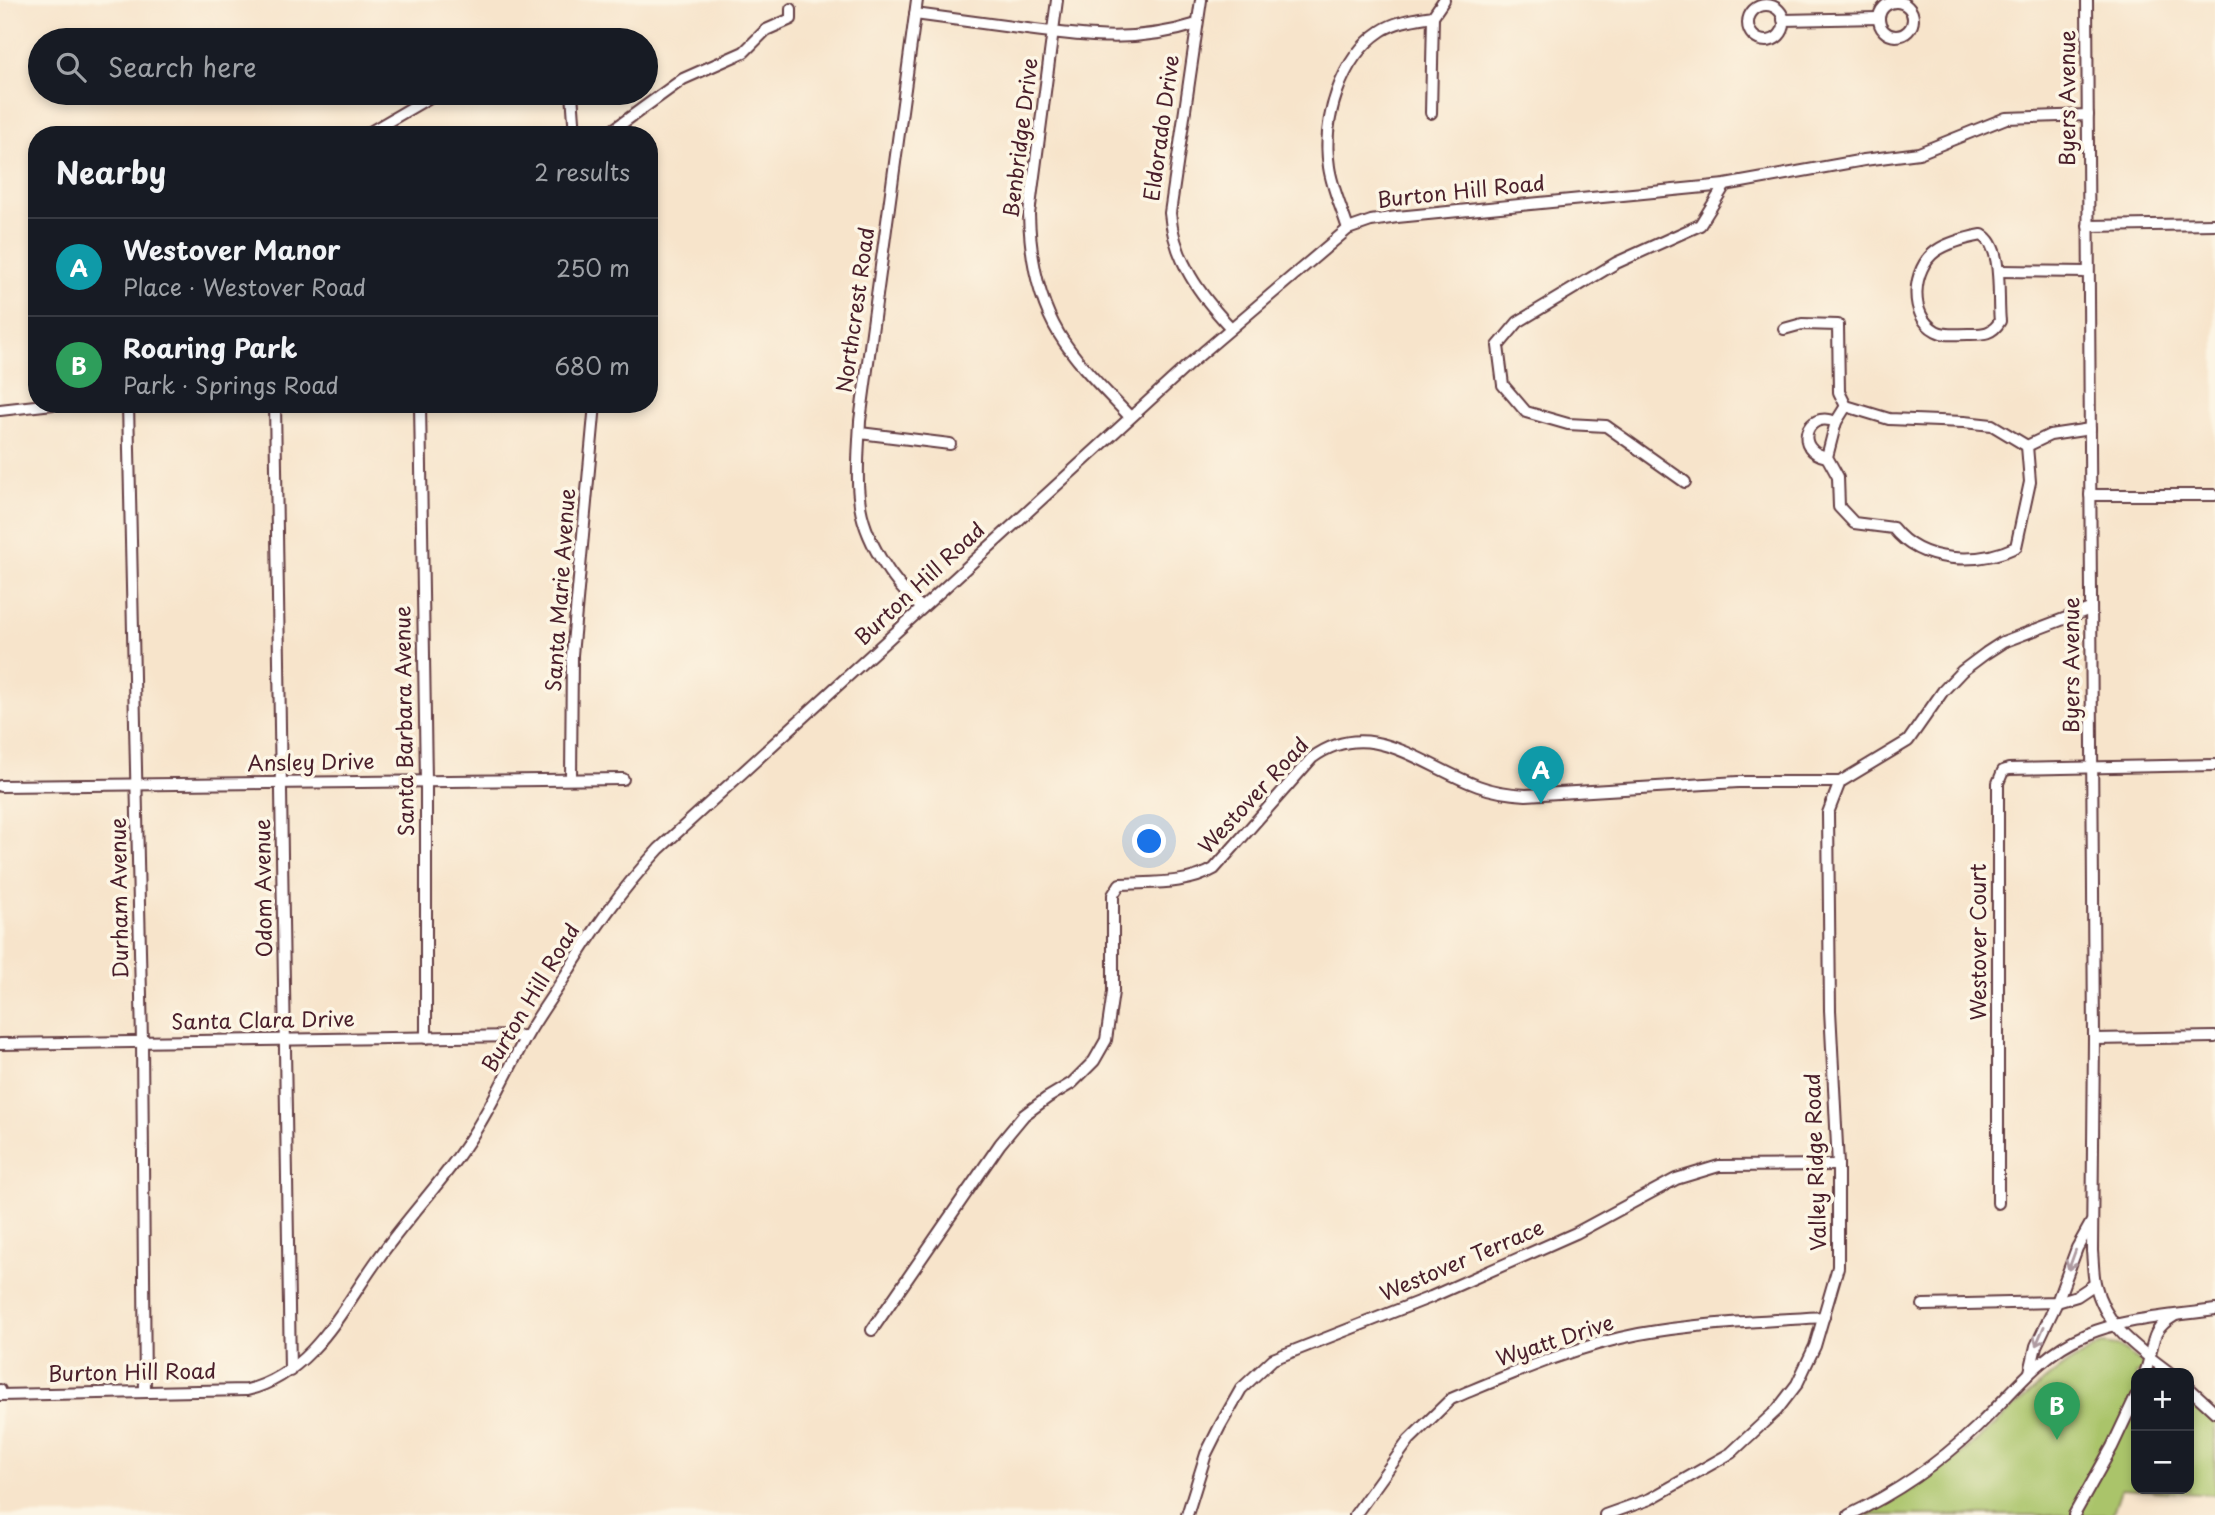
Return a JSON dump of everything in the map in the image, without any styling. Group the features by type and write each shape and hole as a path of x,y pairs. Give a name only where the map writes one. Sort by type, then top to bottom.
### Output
{"street":[{"name":"Northcrest Road","path":"917,0 860,433 859,501 868,529 894,580 904,593 922,608"},
{"name":"Benbridge Drive","path":"1057,0 1029,214 1030,235 1039,286 1058,333 1074,355 1130,417"},
{"name":"Eldorado Drive","path":"1201,0 1170,213 1171,229 1191,279 1207,302 1231,328"},
{"path":"1431,114 1433,16 1444,0"},
{"name":"Byers Avenue","path":"2087,0 2094,1040 2092,1220 2095,1284 2114,1325"},
{"path":"1893,2 1904,2 1912,12 1913,25 1905,34 1893,37 1882,30 1879,18 1883,8 1893,2"},
{"path":"658,97 682,79 744,52 766,30 791,19 792,9"},
{"path":"915,14 1082,36 1135,38 1159,35 1197,24"},
{"path":"1349,229 1328,165 1329,127 1337,95 1348,70 1370,40 1382,30 1403,22 1433,16"},
{"path":"1783,20 1879,18"},
{"path":"380,126 416,105"},
{"path":"573,105 574,126"},
{"path":"618,126 647,105"},
{"name":"Burton Hill Road","path":"0,1392 247,1390 262,1386 304,1360 325,1336 380,1256 432,1193 477,1128 526,1036 612,903 633,876 659,849 1130,417 1349,229 1398,216 1725,185 1919,153 2006,118 2088,115"},
{"path":"1685,482 1606,426 1567,424 1526,412 1503,385 1498,346 1518,322 1616,263 1700,225 1725,185"},
{"path":"2088,226 2215,224"},
{"path":"1982,235 1988,239 1994,250 1998,271 2000,321 1995,329 1986,334 1943,334 1923,320 1916,287 1925,262 1936,251 1964,239 1982,235"},
{"path":"1998,271 2088,272"},
{"path":"1784,329 1802,324 1838,325 1839,392 1846,406 1889,419 1992,425 2026,446 2030,482 2016,547 1998,555 1962,558 1920,551 1902,539 1894,528 1854,523 1839,507 1838,477 1827,457 1836,422 1846,406"},
{"path":"0,410 28,407"},
{"name":"Durham Avenue","path":"128,413 142,1042 145,1392"},
{"name":"Odom Avenue","path":"275,413 290,1371"},
{"name":"Santa Barbara Avenue","path":"420,413 426,781 426,1038"},
{"name":"Santa Marie Avenue","path":"571,779 572,654 594,413"},
{"path":"1827,457 1818,456 1810,450 1806,442 1807,432 1811,425 1819,420 1836,422"},
{"path":"2026,446 2050,435 2090,429"},
{"path":"860,433 950,444"},
{"path":"2090,495 2215,495"},
{"path":"1840,782 1908,741 1943,691 1962,671 1986,653 2003,642 2090,609"},
{"name":"Westover Road","path":"872,1330 1000,1144 1024,1115 1072,1083 1100,1051 1106,1040 1112,1008 1113,895 1120,884 1188,879 1214,869 1312,758 1327,746 1347,741 1372,741 1409,754 1476,785 1502,793 1526,795 1738,782 1840,782"},
{"path":"2092,768 2215,765"},
{"name":"Westover Court","path":"1998,1203 1998,783 2003,771 2009,769 2092,768"},
{"name":"Ansley Drive","path":"0,786 623,779"},
{"name":"Valley Ridge Road","path":"1605,1515 1650,1499 1694,1476 1731,1453 1758,1430 1797,1384 1807,1367 1824,1317 1838,1267 1838,1165 1830,1010 1828,813 1840,782"},
{"name":"Santa Clara Drive","path":"0,1044 526,1036"},
{"path":"2094,1040 2215,1037"},
{"name":"Westover Terrace","path":"1187,1515 1206,1454 1220,1426 1241,1389 1273,1359 1431,1297 1576,1233 1676,1179 1719,1166 1838,1165"},
{"path":"2030,1373 2036,1346 2057,1302 2077,1248 2092,1220"},
{"path":"1923,1305 2057,1302 2077,1296 2095,1284"},
{"path":"1849,1515 1921,1474 1976,1428 2030,1373 2061,1348 2114,1325 2215,1310"},
{"path":"2147,1368 2151,1359 2152,1338 2157,1330 2177,1315"},
{"name":"Wyatt Drive","path":"1355,1515 1409,1440 1451,1399 1505,1376 1590,1346 1638,1335 1715,1324 1824,1317"},
{"path":"2114,1325 2126,1340 2163,1368"},
{"path":"2194,1393 2215,1412"},
{"path":"2074,1515 2131,1407"}],"green space":[{"path":"2104,1344 2117,1346 2150,1368 2131,1368 2131,1490 2121,1489 2112,1515 1866,1515 1931,1477 2057,1371"},
{"path":"2194,1402 2215,1422 2215,1495 2194,1494"}],"place":[{"name":"Westover Manor","path":"1541,804"},
{"name":"Roaring Park","path":"2057,1440"}]}
